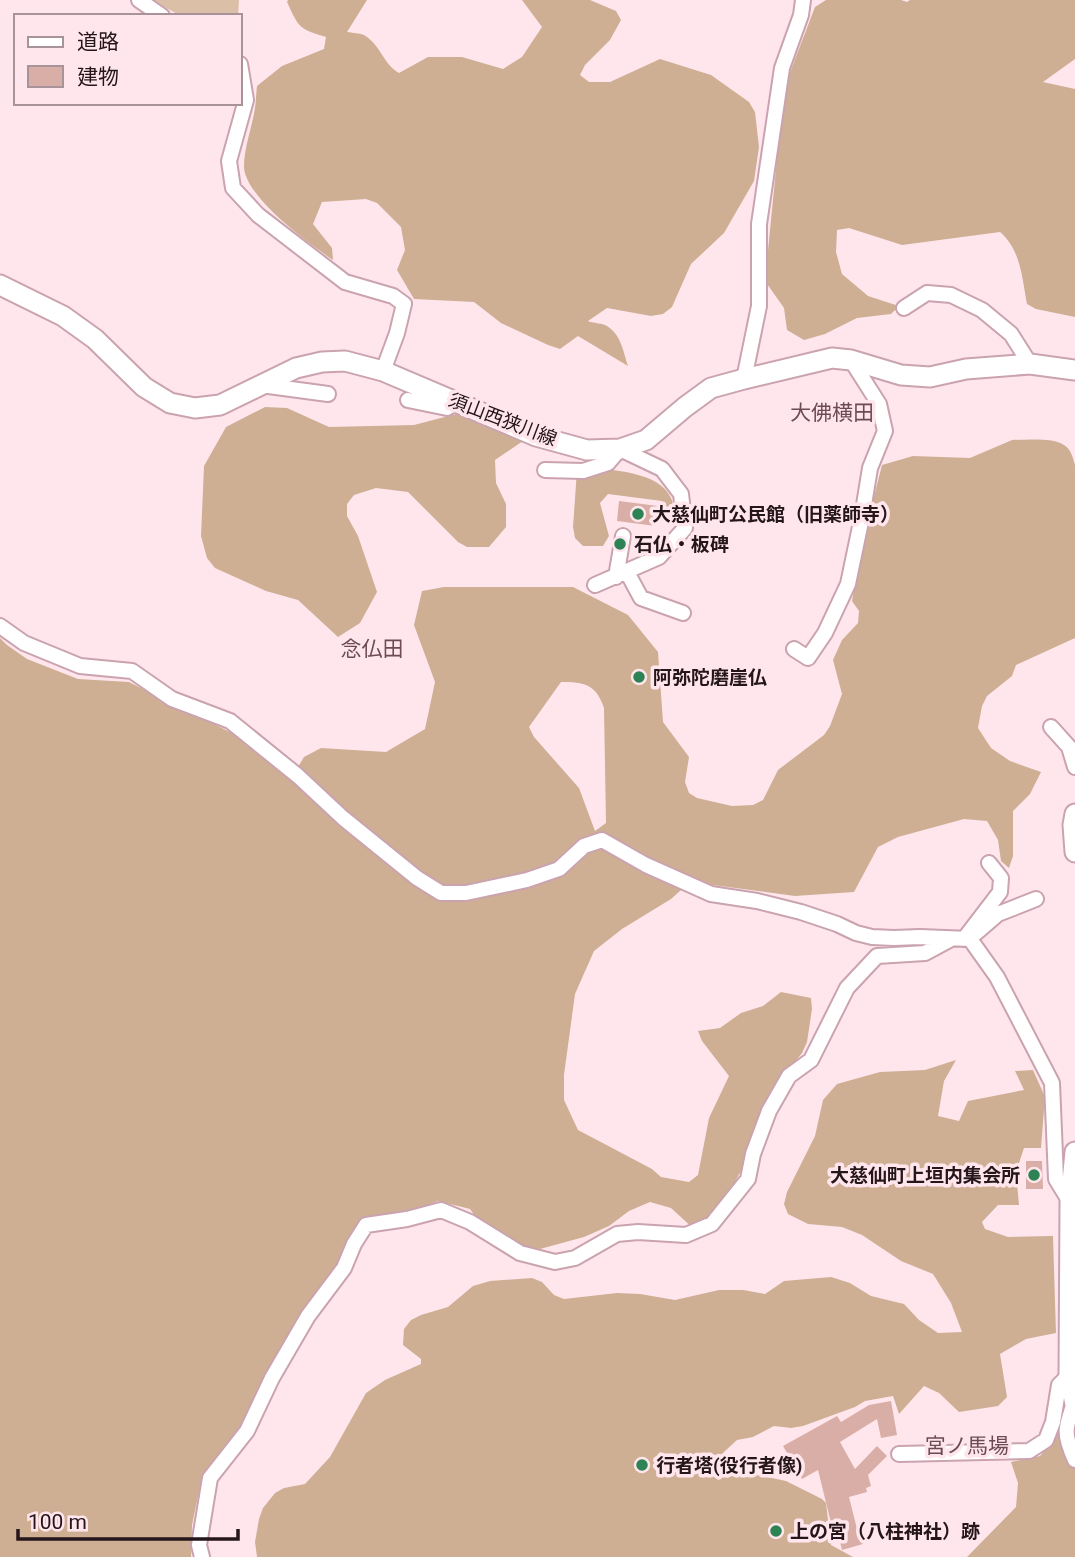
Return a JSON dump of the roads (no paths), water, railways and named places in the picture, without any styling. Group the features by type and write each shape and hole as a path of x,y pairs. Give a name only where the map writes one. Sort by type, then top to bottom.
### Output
{"main road":[{"name":"須山西狭川線","path":"2,291 63,316 95,339 144,387 170,403 195,408 220,405 296,369 322,362 345,361 383,370 536,436 587,450 620,449 646,440 711,388 832,358 851,360 901,375 930,377 966,369 1030,364 1075,370"},
{"path":"1075,814 1075,852"},
{"path":"1075,1153 1070,1202 1073,1231 1069,1375 1075,1403"}],"street":[{"path":"139,0 159,14"},
{"path":"744,379 759,306 760,224 782,68 801,15 803,0"},
{"path":"242,76 246,100 229,161 233,188 258,215 345,282 393,296 404,304 397,333 383,370"},
{"path":"904,308 927,293 951,295 982,310 1011,334 1030,364"},
{"path":"794,649 807,658 825,633 848,583 870,468 885,431 879,404 851,360"},
{"path":"261,386 328,394"},
{"path":"408,400 447,408 456,402"},
{"path":"545,470 583,471 608,463 620,449 662,469 681,494 685,528 659,557 595,585"},
{"path":"623,536 621,575 641,598 683,613"},
{"path":"0,626 24,643 79,666 132,671 172,699 230,721 298,776 342,818 417,878 441,892 466,893 527,880 559,869 584,846 602,840 710,894 757,901 801,912 872,937 962,939 997,977 1052,1083 1056,1179 1070,1202"},
{"path":"1052,727 1069,747 1075,767"},
{"path":"962,939 1000,892 1001,878 989,863"},
{"path":"202,1557 199,1545 210,1478 247,1431 272,1378 308,1316 344,1268 366,1225 407,1219 441,1210 470,1222 520,1253 555,1262 575,1258 617,1234 638,1232 686,1235 712,1224 748,1179 752,1154 769,1111 789,1076 811,1060 847,988 877,956 925,953 962,939 998,914 1036,899"},
{"path":"899,1454 1029,1451 1046,1440 1053,1422 1059,1385 1069,1375"},
{"path":"1075,1403 1066,1425 1067,1443 1075,1460"}],"place":[{"name":"大慈仙町公民館（旧薬師寺）","path":"638,514"},
{"name":"石仏・板碑","path":"620,544"},
{"name":"阿弥陀磨崖仏","path":"639,677"},
{"name":"大慈仙町上垣内集会所","path":"1034,1175"},
{"name":"行者塔(役行者像)","path":"642,1465"},
{"name":"上の宮（八柱神社）跡","path":"776,1531"}],"district":[{"name":"大佛横田","path":"832,413"},
{"name":"念仏田","path":"372,649"},
{"name":"宮ノ馬場","path":"967,1446"}]}
